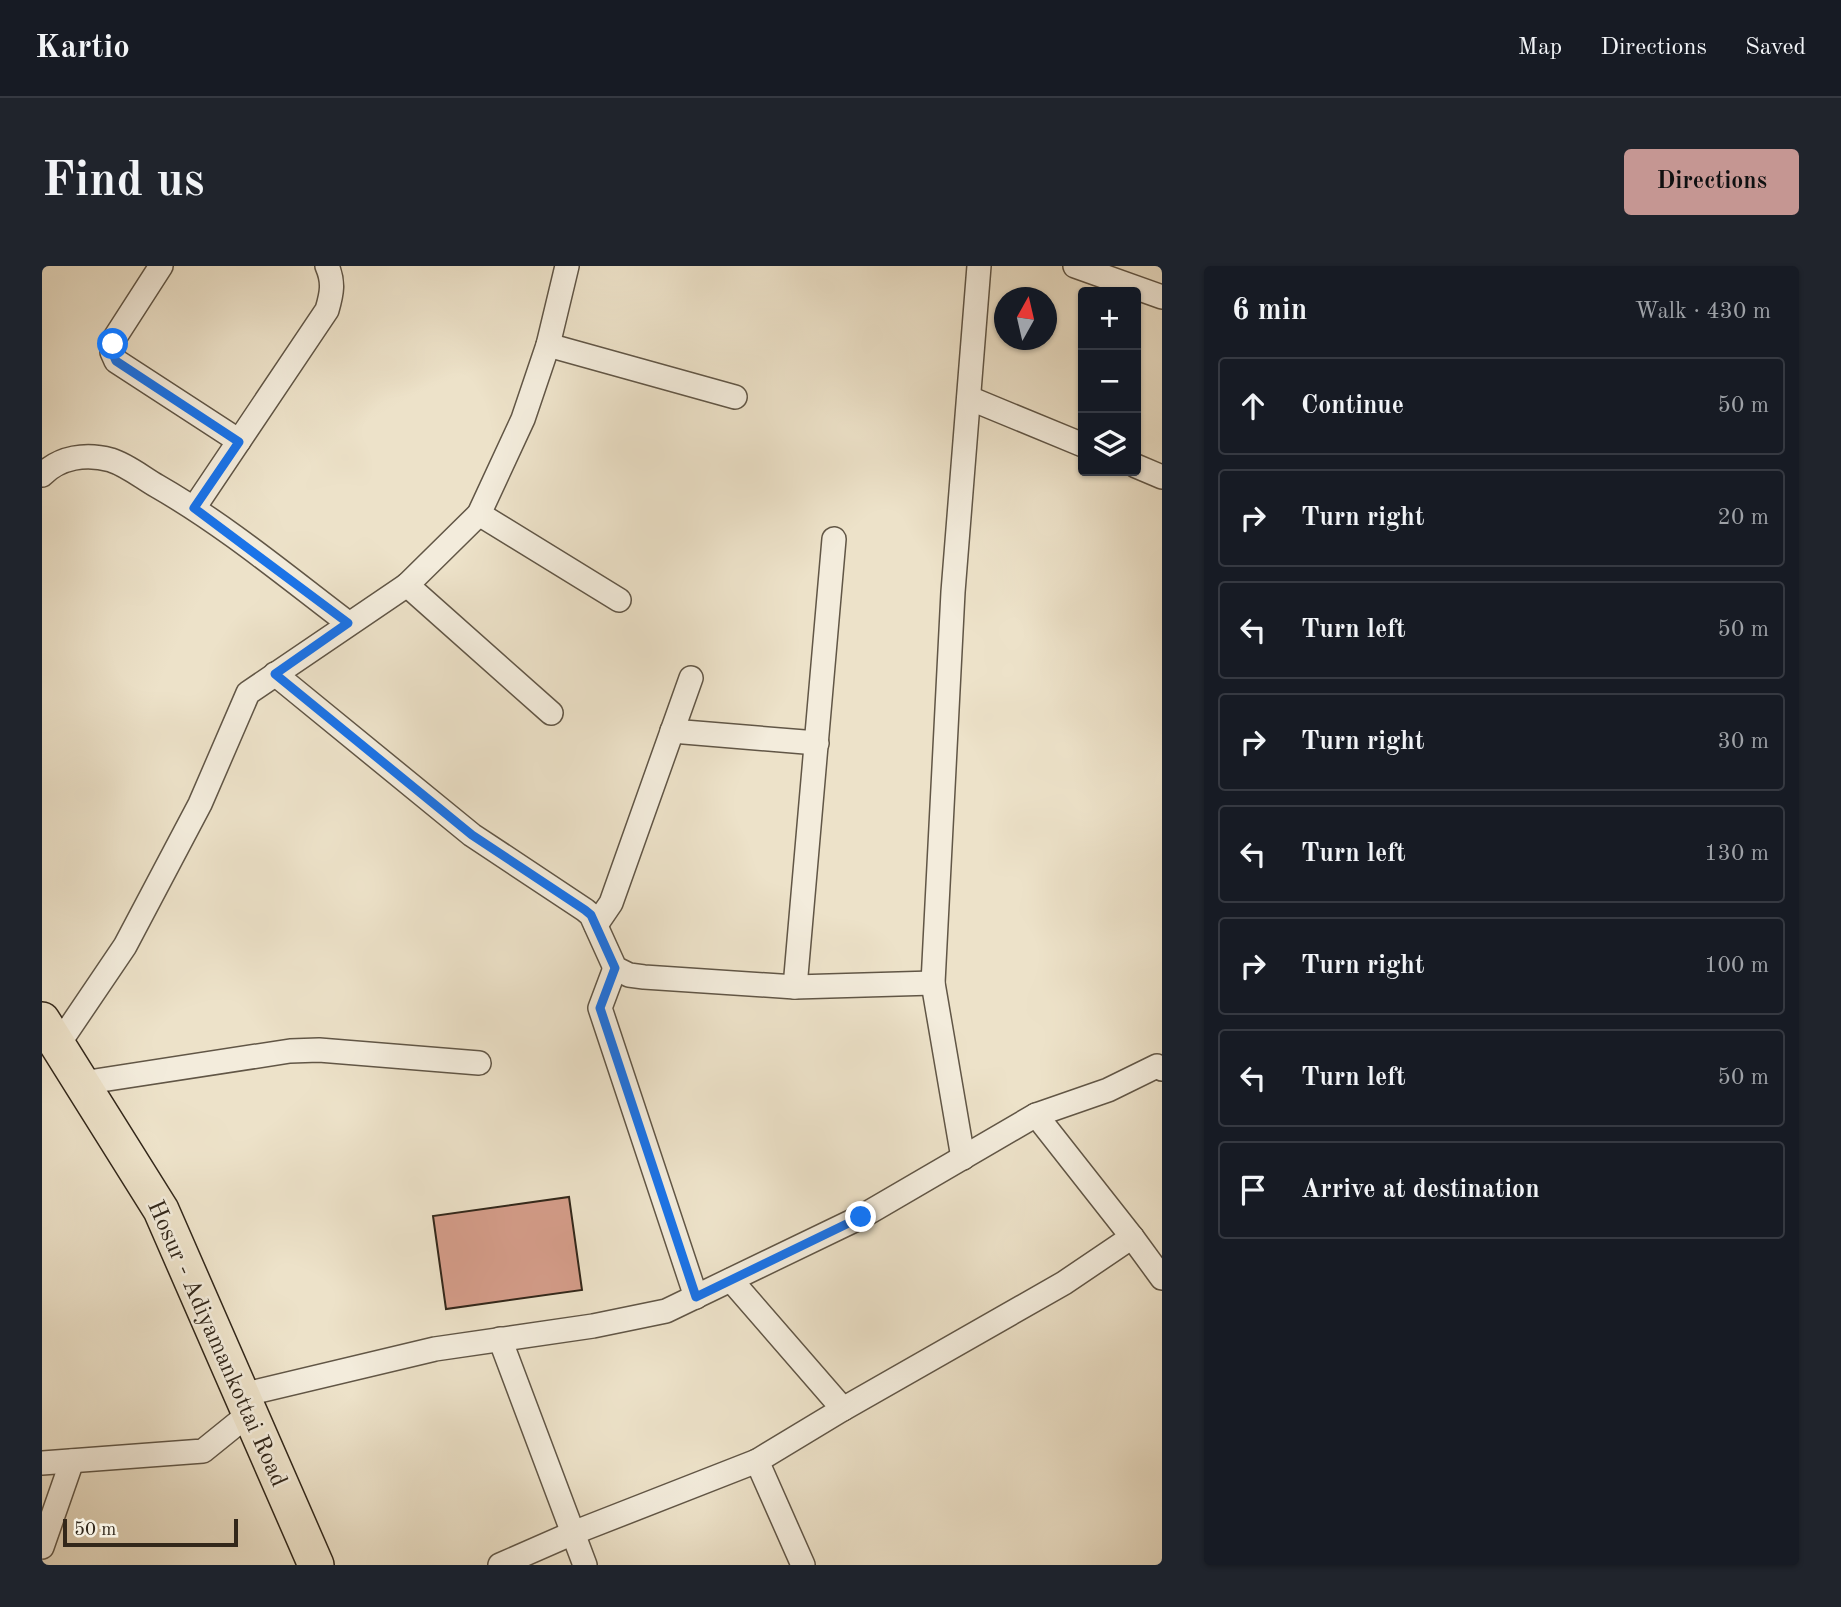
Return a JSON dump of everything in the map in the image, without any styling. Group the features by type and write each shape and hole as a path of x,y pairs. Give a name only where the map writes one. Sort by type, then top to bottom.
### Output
{"highway":[{"name":"Hosur - Adiyamankottai Road","path":"50,1033 161,1210 316,1565"}],"street":[{"path":"162,266 114,339 113,356 116,361 239,442"},
{"path":"194,508 327,310 332,290 327,266"},
{"path":"50,1033 125,946 200,804 248,693 407,585 479,514 523,419 548,345 567,266"},
{"path":"962,1158 933,983 953,606 979,266"},
{"path":"1075,266 1158,290"},
{"path":"548,345 735,397"},
{"path":"969,398 1078,442"},
{"path":"42,475 59,461 78,457 113,461 194,508 348,623"},
{"path":"1141,468 1162,477"},
{"path":"479,514 619,600"},
{"path":"795,987 834,538"},
{"path":"407,585 551,713"},
{"path":"275,674 472,835 585,910 596,925 615,968 620,972 644,977 795,987 933,983"},
{"path":"596,925 611,902 691,678"},
{"path":"672,731 817,743"},
{"path":"615,968 600,1008 696,1297"},
{"path":"82,1083 290,1051 318,1050 479,1063"},
{"path":"42,1463 203,1451 246,1404 435,1349 593,1326 666,1311 861,1217 1036,1115 1108,1090 1160,1067"},
{"path":"1036,1115 1162,1278"},
{"path":"500,1565 573,1533 757,1461 1064,1283 1132,1237"},
{"path":"731,1280 843,1409"},
{"path":"500,1339 585,1565"},
{"path":"42,1547 72,1461"},
{"path":"757,1461 803,1565"}],"building":[{"path":"569,1197 582,1290 446,1309 433,1216"}],"route":[{"path":"113,344 112,352 116,361 239,442 194,508 348,623 275,674 472,835 591,915 615,968 600,1008 696,1297 861,1217"}]}
